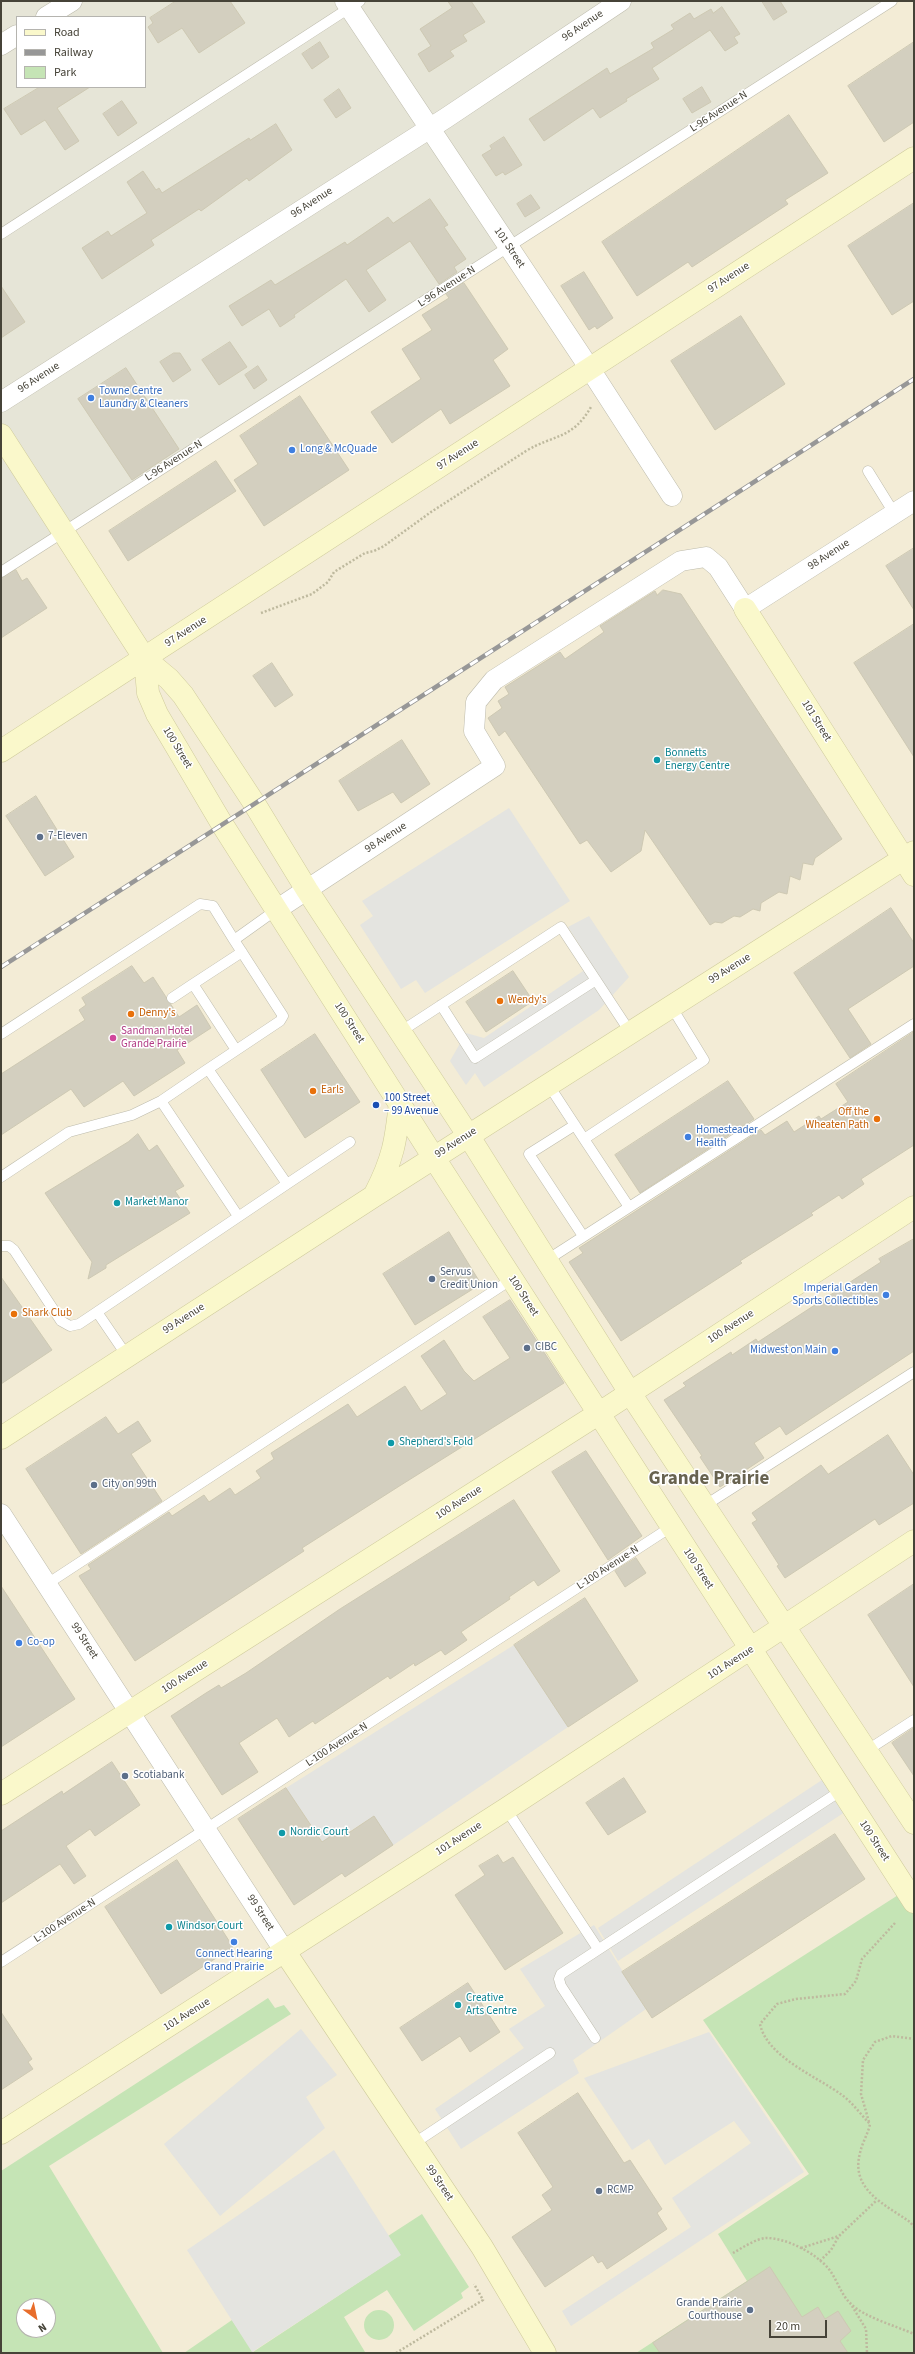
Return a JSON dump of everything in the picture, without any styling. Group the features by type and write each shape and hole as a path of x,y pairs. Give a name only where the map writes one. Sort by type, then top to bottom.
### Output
{"main road":[{"name":"97 Avenue","path":"1,752 914,158"},
{"name":"100 Street","path":"1,435 145,659 169,679 183,695 254,803 307,890 468,1135 630,1393 914,1823"},
{"name":"101 Street","path":"745,609 910,862"},
{"name":"100 Street","path":"145,659 148,693 157,714 276,910 598,1414 914,1902"},
{"name":"99 Avenue","path":"1,1438 468,1135 671,1006 910,862"},
{"path":"374,1196 389,1168 396,1140 400,1102"},
{"name":"100 Avenue","path":"1,1794 598,1414 914,1208"},
{"name":"101 Avenue","path":"1,2133 506,1809 751,1650 914,1541"},
{"name":"99 Street","path":"285,1952 482,2247 544,2353"}],"street":[{"path":"48,16 72,1"},
{"name":"96 Avenue","path":"1,402 429,129 621,1"},
{"name":"101 Street","path":"351,3 429,129 590,369 672,496"},
{"path":"1,45 16,36"},
{"name":"98 Avenue","path":"745,609 914,501"},
{"name":"101 Street","path":"495,766 474,731 476,702 494,680 681,562 706,558 718,567 745,609"},
{"name":"98 Avenue","path":"276,910 495,766"},
{"name":"99 Street","path":"1,1514 285,1952"}],"lane":[{"name":"L-96 Avenue-N","path":"1,572 892,1"},
{"path":"1,234 351,3"},
{"path":"868,471 894,513"},
{"path":"1,1034 200,904 212,906 283,1016 280,1021 161,1101 132,1115 69,1132 1,1177"},
{"path":"234,940 276,910"},
{"path":"400,1032 561,927 630,1032"},
{"path":"172,998 242,952"},
{"path":"441,1005 475,1058 596,980"},
{"path":"193,984 236,1050"},
{"path":"584,1139 704,1060 671,1006"},
{"path":"547,1260 914,1024"},
{"path":"208,1069 287,1184"},
{"path":"548,1084 629,1207"},
{"path":"161,1101 238,1216"},
{"path":"575,1125 529,1154 583,1236"},
{"path":"1,1246 9,1246 14,1250 61,1321 70,1326 79,1324 350,1142"},
{"path":"47,1584 512,1279"},
{"path":"97,1312 127,1356"},
{"path":"704,1506 914,1372"},
{"name":"L-100 Avenue-N","path":"1,1962 671,1527"},
{"path":"866,1751 914,1720"},
{"path":"594,2038 561,1986 559,1979 561,1974 842,1790"},
{"path":"506,1809 598,1949"},
{"path":"413,2144 550,2053"}],"path":[{"path":"261,613 312,594 328,582 334,572 365,552 374,551 384,546 431,512 526,451 566,434 579,425 592,406"},
{"path":"870,2124 844,2096 786,2059 771,2046 762,2035 760,2024 777,2004 796,1999 845,1994 856,1981 862,1958 896,1923"},
{"path":"914,2039 892,2036 875,2042 862,2060 861,2094 870,2124 860,2153 859,2167 863,2183 870,2194 910,2222 914,2227"},
{"path":"820,2261 831,2250 839,2236 877,2200"},
{"path":"801,2248 839,2236"},
{"path":"733,2253 745,2246 766,2238 801,2248 820,2261 829,2269 866,2328 867,2353"},
{"path":"396,2353 483,2300 474,2284"},
{"path":"850,2304 864,2313 914,2334"}],"shaded area":[{"path":"1,1 885,1 1,572"},
{"path":"885,1 914,1 914,2353 1,2353 1,572"},
{"path":"509,808 570,901 425,993 416,980 401,989 360,925 373,916 362,901"},
{"path":"589,916 629,977 599,1010 484,1087 475,1073 466,1085 450,1061 466,1033 484,1038 592,965 568,927"},
{"path":"514,1645 568,1727 392,1846 374,1816 347,1833 343,1828 331,1835 335,1841 326,1847 286,1788"},
{"path":"825,1778 845,1812 618,1961 598,1928"},
{"path":"594,1925 646,2009 573,2060 579,2073 461,2149 435,2109 524,2048 509,2029 545,2006 520,1969"},
{"path":"301,2029 337,2075 306,2097 325,2128 220,2216 164,2144"},
{"path":"709,2032 804,2172 571,2326 562,2311 691,2227 672,2198 751,2143 734,2121 665,2165 649,2139 632,2150 584,2078"},
{"path":"334,2150 401,2255 252,2352 187,2250"}],"green space":[{"path":"906,1890 914,1902 914,2353 636,2353 747,2281 718,2234 809,2174 703,2020"},
{"path":"268,1998 275,2008 284,2005 291,2014 49,2166 163,2353 1,2353 1,2171"},
{"path":"422,2214 469,2287 461,2293 463,2298 414,2331 387,2290 344,2317 365,2352 363,2353 184,2353 232,2320 253,2352 400,2255 388,2236"},
{"path":"379,2310 390,2314 394,2325 390,2336 379,2340 368,2336 364,2325 368,2314"}],"building":[{"path":"176,1 230,1 245,23 199,53 182,28 158,43 148,27 153,23 150,18"},
{"path":"448,1 471,1 485,22 463,35 467,41 450,51 454,56 429,72 418,54 431,46 420,29 452,8"},
{"path":"762,1 780,1 787,12 774,20"},
{"path":"722,7 740,34 734,37 738,43 725,51 710,30 652,68 659,79 626,99 627,101 600,118 593,108 544,141 529,119 607,68 610,74 654,48 651,43 674,29 671,25 690,13 694,19 711,9 713,13"},
{"path":"320,42 329,57 312,69 302,54"},
{"path":"914,42 914,122 884,142 848,86"},
{"path":"702,87 711,102 692,113 683,99"},
{"path":"38,88 88,88 57,108 79,141 65,150 45,120 21,135 4,109"},
{"path":"339,89 351,108 336,118 324,100"},
{"path":"122,101 137,123 118,136 103,114"},
{"path":"789,115 828,173 785,200 788,204 692,267 688,262 637,296 602,242"},
{"path":"276,124 292,150 249,181 247,178 201,211 199,209 151,240 154,245 102,279 82,248 108,231 111,236 147,213 127,182 143,171 156,190 159,188 162,193 249,138 250,140"},
{"path":"504,137 522,165 505,175 503,172 496,176 482,155 492,149 490,146"},
{"path":"531,195 540,208 525,217 517,204"},
{"path":"430,199 448,225 444,227 466,259 454,267 457,272 439,284 410,241 366,270 386,300 369,312 346,279 294,315 295,317 280,327 269,309 242,326 229,306 271,280 275,285 345,242 347,245 388,217 393,223"},
{"path":"914,203 914,301 892,315 848,246"},
{"path":"584,272 613,318 597,329 595,326 589,330 561,286"},
{"path":"464,283 508,349 493,360 510,386 450,424 441,409 392,443 371,412 421,379 402,349 432,330 422,315 449,298 446,294"},
{"path":"1,286 25,322 1,338"},
{"path":"741,316 785,384 715,430 671,361"},
{"path":"230,342 247,367 219,385 202,360"},
{"path":"174,353 180,353 191,370 173,382 160,362"},
{"path":"258,366 267,380 254,389 245,375"},
{"path":"126,368 179,449 132,480 78,399"},
{"name":"Long & McQuade","path":"300,396 349,470 264,526 234,480 258,464 240,436"},
{"path":"216,461 236,491 128,561 109,531"},
{"path":"914,548 914,610 886,566"},
{"path":"16,570 22,581 27,578 47,608 1,638 1,578"},
{"name":"Bonnetts Energy Centre","path":"663,590 681,594 842,839 815,858 813,865 803,863 800,880 790,876 787,894 779,892 761,903 760,911 753,909 740,917 734,916 722,923 715,922 710,925 645,830 641,851 611,872 587,840 580,844 505,731 499,736 488,718 502,708 498,701 509,694 505,687 560,652 565,659 604,632 600,626 655,591 657,595"},
{"path":"914,624 914,757 854,663"},
{"path":"272,663 293,695 275,707 253,676"},
{"path":"402,740 430,784 401,803 393,792 358,811 339,781"},
{"name":"7-Eleven","path":"36,796 74,857 45,876 6,816"},
{"path":"891,908 914,943 914,966 848,1009 871,1044 850,1058 794,973"},
{"name":"Sandman Hotel Grande Prairie","path":"132,966 144,983 153,977 179,1017 197,1005 211,1028 177,1050 185,1063 134,1096 123,1081 84,1107 71,1089 1,1135 1,1074 85,1020 79,1010 86,1005 82,998"},
{"name":"Wendy's","path":"513,971 533,1001 486,1032 466,1002"},
{"path":"914,1032 914,1145 861,1179 864,1184 842,1199 839,1195 811,1213 813,1215 740,1261 742,1263 621,1341 569,1262 583,1253 579,1248 761,1130 765,1135 787,1121 794,1132 819,1116 821,1119 848,1102 836,1084"},
{"name":"Earls","path":"315,1034 360,1102 305,1138 261,1070"},
{"path":"728,1081 754,1119 640,1193 615,1155"},
{"name":"Market Manor","path":"138,1134 149,1151 157,1145 184,1186 175,1191 190,1213 106,1265 106,1268 88,1279 92,1262 45,1193 128,1142"},
{"name":"Servus Credit Union","path":"449,1232 481,1284 415,1325 383,1274"},
{"path":"914,1239 914,1351 786,1435 780,1426 754,1443 764,1458 720,1487 700,1457 702,1456 664,1400 686,1386 683,1383 731,1352 732,1355 756,1339 758,1342 881,1262 879,1259"},
{"name":"Shark Club","path":"1,1277 52,1350 1,1384"},
{"path":"510,1300 564,1383 302,1548 304,1551 135,1661 79,1576 91,1569 88,1565 169,1512 172,1516 204,1495 209,1502 230,1488 235,1495 261,1478 256,1471 274,1459 271,1453 348,1404 357,1417 405,1386 421,1411 447,1394 421,1356 444,1340 464,1371 474,1381 510,1358 483,1317"},
{"name":"City on 99th","path":"106,1417 118,1434 138,1421 151,1441 131,1454 162,1501 81,1554 26,1469"},
{"path":"888,1435 914,1475 914,1503 879,1525 875,1519 785,1578 777,1566 779,1565 752,1523 757,1520 752,1513 821,1465 828,1474"},
{"path":"586,1451 642,1536 608,1560 552,1472"},
{"path":"514,1500 560,1571 538,1586 534,1580 509,1597 510,1599 461,1632 467,1640 445,1655 441,1650 415,1666 414,1663 390,1679 388,1676 315,1724 313,1721 289,1737 277,1718 239,1743 258,1772 222,1795 171,1716 219,1685 221,1688 246,1673 340,1609"},
{"path":"636,1558 646,1573 625,1587 615,1571"},
{"path":"914,1584 914,1687 868,1615"},
{"name":"Co-op","path":"1,1586 75,1699 1,1747"},
{"path":"585,1598 638,1681 568,1727 514,1645"},
{"path":"914,1728 914,1776 892,1743"},
{"path":"112,1762 140,1805 95,1836 90,1829 66,1846 86,1876 74,1884 60,1864 1,1903 1,1831 62,1791 63,1794"},
{"path":"624,1778 646,1812 608,1835 586,1803"},
{"name":"Nordic Court","path":"286,1788 322,1842 343,1828 347,1834 374,1816 393,1845 345,1877 342,1873 294,1905 238,1819"},
{"path":"835,1834 865,1879 652,2018 622,1972"},
{"path":"498,1855 503,1863 513,1857 563,1933 505,1970 455,1895 485,1875 479,1866"},
{"name":"Windsor Court","path":"177,1860 233,1947 161,1994 105,1907"},
{"name":"Creative Arts Centre","path":"468,1983 500,2032 470,2052 460,2036 422,2061 400,2028"},
{"path":"1,2012 32,2059 28,2062 33,2069 1,2090"},
{"name":"RCMP","path":"578,2093 624,2163 630,2160 662,2209 657,2213 667,2229 607,2269 602,2261 598,2263 593,2255 545,2287 512,2237 552,2210 542,2195 553,2187 518,2133"},
{"name":"Grande Prairie Courthouse","path":"770,2267 802,2317 818,2307 825,2319 838,2311 851,2331 840,2341 848,2353 660,2353 653,2343"}],"railway":[{"path":"1,967 914,379"}],"place":[{"name":"Towne Centre Laundry & Cleaners","path":"91,398"},
{"name":"Long & McQuade","path":"292,450"},
{"name":"Bonnetts Energy Centre","path":"657,760"},
{"name":"7-Eleven","path":"40,837"},
{"name":"Wendy's","path":"500,1001"},
{"name":"Denny's","path":"131,1014"},
{"name":"Sandman Hotel Grande Prairie","path":"113,1038"},
{"name":"Earls","path":"313,1091"},
{"name":"100 Street – 99 Avenue","path":"376,1105"},
{"name":"Off the Wheaten Path","path":"877,1119"},
{"name":"Homesteader Health","path":"688,1137"},
{"name":"Market Manor","path":"117,1203"},
{"name":"Servus Credit Union","path":"432,1279"},
{"name":"Imperial Garden Sports Collectibles","path":"886,1295"},
{"name":"Shark Club","path":"14,1314"},
{"name":"CIBC","path":"527,1348"},
{"name":"Midwest on Main","path":"835,1351"},
{"name":"Shepherd's Fold","path":"391,1443"},
{"name":"City on 99th","path":"94,1485"},
{"name":"Co-op","path":"19,1643"},
{"name":"Scotiabank","path":"125,1776"},
{"name":"Nordic Court","path":"282,1833"},
{"name":"Windsor Court","path":"169,1927"},
{"name":"Connect Hearing Grand Prairie","path":"234,1942"},
{"name":"Creative Arts Centre","path":"458,2005"},
{"name":"RCMP","path":"599,2191"},
{"name":"Grande Prairie Courthouse","path":"750,2310"}],"district":[{"name":"Grande Prairie","path":"709,1480"}]}
